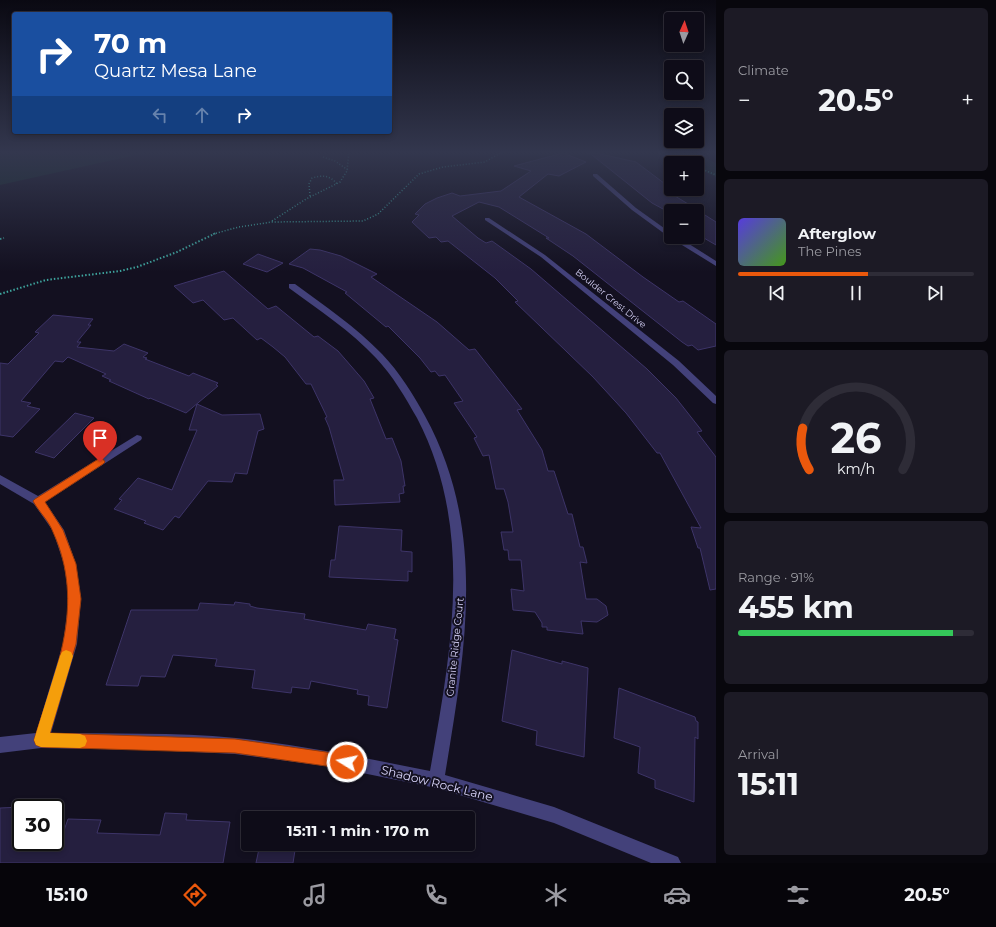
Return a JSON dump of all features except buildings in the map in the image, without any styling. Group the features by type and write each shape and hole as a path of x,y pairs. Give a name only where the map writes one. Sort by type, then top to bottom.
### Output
{"street":[{"path":"614,191 634,209 664,230"},
{"name":"Boulder Crest Drive","path":"487,219 543,256 676,363 716,401"},
{"path":"685,244 716,264"},
{"name":"Granite Ridge Court","path":"292,286 362,339 380,357 402,385 426,421 445,470 457,527 460,602 454,672 436,780"},
{"path":"38,501 137,438"},
{"path":"0,479 38,501 58,530 70,564 75,599 70,644 41,740"},
{"name":"Shadow Rock Lane","path":"0,745 41,740 235,746 333,759 436,780 554,815 672,863"}],"path":[{"path":"310,191 310,196"},
{"path":"272,222 310,196 321,191"},
{"path":"0,294 46,280 120,271 137,267 177,252 214,234 239,227 272,222 363,221 378,214 401,191"}],"slow traffic":[{"path":"66,656 41,740 80,741"}],"route":[{"path":"100,462 38,501 58,530 70,564 75,599 70,644 41,740 152,742 235,746 347,762"}]}
